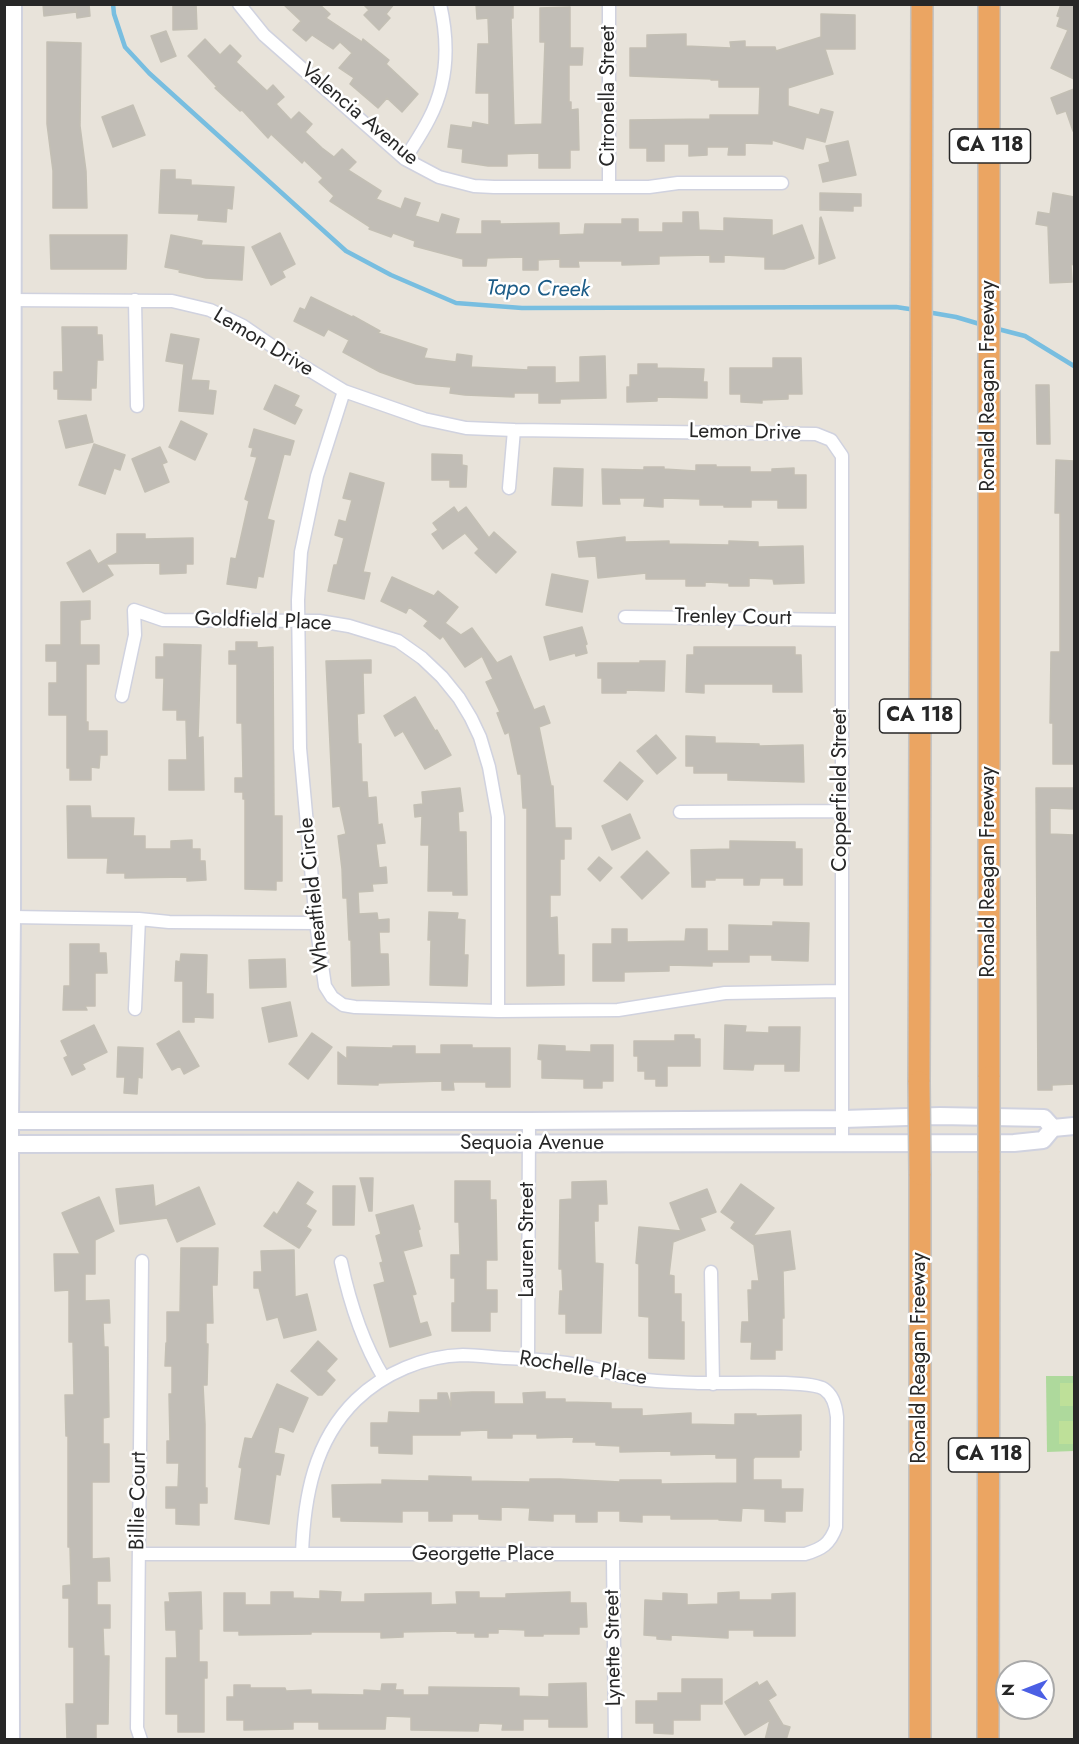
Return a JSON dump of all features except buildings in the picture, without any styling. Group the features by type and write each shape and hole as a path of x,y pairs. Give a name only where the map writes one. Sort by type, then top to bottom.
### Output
{"highway":[{"name":"Ronald Reagan Freeway","path":"920,1740 922,4"},
{"name":"Ronald Reagan Freeway","path":"988,1740 989,4"}],"main road":[{"path":"11,1740 7,1121 12,917 8,668 8,300 13,4"},
{"name":"Sequoia Avenue","path":"7,1121 529,1121 843,1119 940,1116 1044,1118 1053,1128"},
{"name":"Sequoia Avenue","path":"8,1145 1014,1143 1043,1140 1053,1128 1074,1126"}],"street":[{"name":"Valencia Avenue","path":"239,4 264,35 405,159 439,177 474,186 649,187 678,183 782,183"},
{"path":"405,159 430,118 442,83 446,42 440,4"},
{"name":"Citronella Street","path":"609,4 609,187"},
{"name":"Lemon Drive","path":"8,300 172,301 210,310 243,326 344,391 424,419 466,428 816,434 831,440"},
{"path":"135,300 137,406"},
{"name":"Wheatfield Circle","path":"344,391 317,476 300,552 300,748 316,923 325,986 332,997 343,1005 356,1007 498,1011 618,1010 725,993 841,992"},
{"path":"508,488 514,430"},
{"name":"Copperfield Street","path":"831,440 842,456 842,1144"},
{"name":"Goldfield Place","path":"122,696 135,635 134,610 164,620 319,621 349,626 398,641 422,658 459,698 471,718 489,767 498,817 498,1011"},
{"name":"Trenley Court","path":"625,617 841,620"},
{"path":"680,812 841,811"},
{"path":"12,917 139,919 169,922 316,923"},
{"path":"135,1009 139,919"},
{"name":"Lauren Street","path":"528,1359 529,1121"},
{"name":"Billie Court","path":"141,1740 137,1728 142,1261"},
{"path":"341,1262 358,1328 384,1378"},
{"path":"711,1272 713,1384"},
{"name":"Rochelle Place","path":"302,1554 303,1518 308,1487 320,1452 330,1432 347,1409 384,1378 414,1364 442,1357 463,1355 573,1364 639,1379 713,1384 808,1384 824,1389 836,1406 837,1417 836,1527 832,1539 825,1546"},
{"name":"Georgette Place","path":"139,1554 613,1556 805,1554 825,1546"},
{"name":"Lynette Street","path":"613,1556 615,1740"}],"green space":[{"path":"1046,1376 1074,1376 1074,1451 1047,1452"},
{"path":"1060,1383 1074,1383 1074,1406 1060,1406"},
{"path":"1059,1421 1074,1421 1074,1444 1059,1444"}],"waterway":[{"name":"Tapo Creek","path":"113,4 125,47 149,73 346,251 391,275 456,303 522,308 896,307 916,310"},
{"name":"Tapo Creek","path":"927,312 983,325"},
{"name":"Tapo Creek","path":"994,328 1025,336 1074,366"}]}
